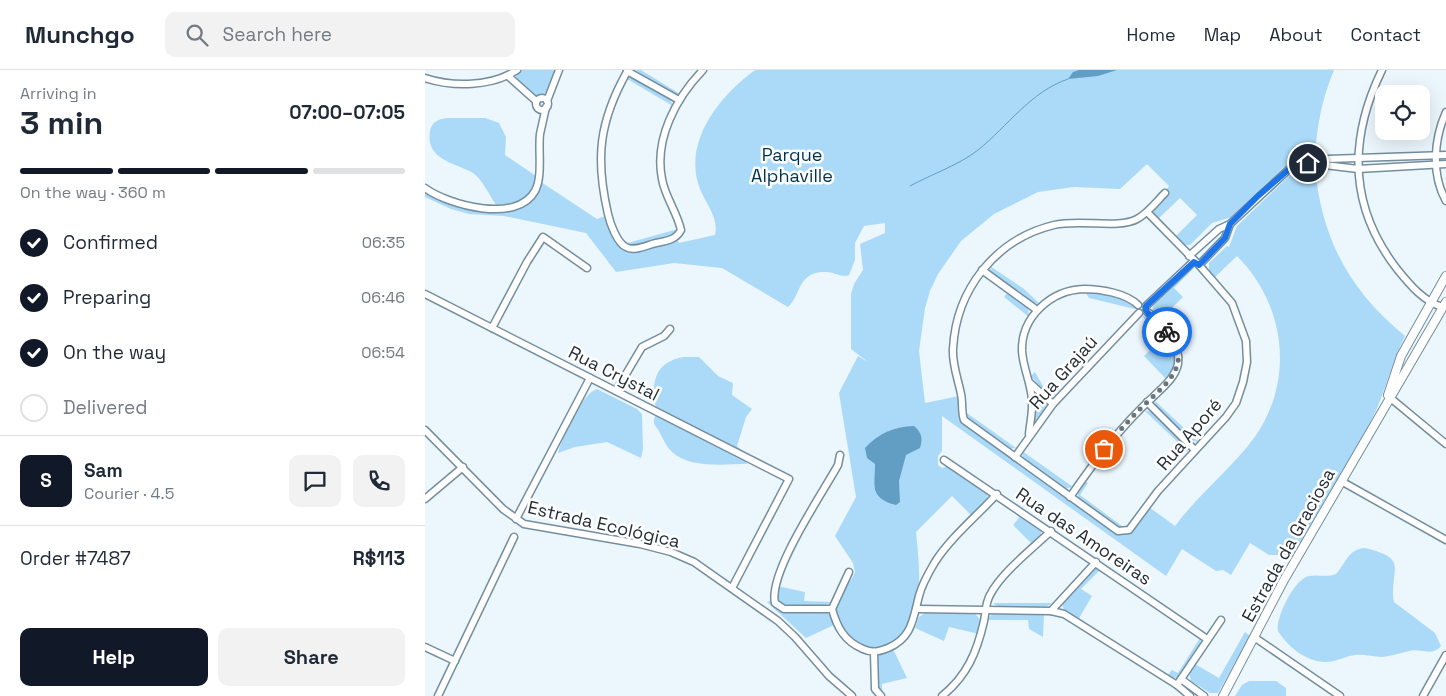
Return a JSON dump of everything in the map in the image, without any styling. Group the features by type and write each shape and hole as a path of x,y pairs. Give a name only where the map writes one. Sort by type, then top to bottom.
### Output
{"main road":[{"name":"Estrada da Graciosa","path":"1389,397 1401,356 1446,276"},
{"name":"Estrada da Graciosa","path":"1221,696 1389,397 1445,304"}],"street":[{"path":"425,78 444,83 462,84 507,76 517,70"},
{"path":"679,100 627,70 613,97 603,130 600,154 603,192 610,223 622,244 627,248 635,249 674,239 681,230 668,202 661,179 660,158 663,140 679,100 703,70"},
{"path":"1382,70 1363,116 1358,158 1363,205 1372,232 1383,251 1403,276 1430,302 1445,304"},
{"path":"425,188 442,198 469,206 496,208 520,204 530,198 538,183 541,132 546,104 558,71"},
{"path":"507,76 536,104 541,132"},
{"path":"536,104 541,98 546,104"},
{"path":"1446,112 1440,125 1436,155 1436,164 1446,201"},
{"path":"1194,261 1219,228 1230,224 1288,170 1328,159 1446,155"},
{"path":"1318,163 1328,167 1358,168 1446,164"},
{"path":"1029,434 1032,401 1031,383 1024,364 1022,349 1025,334 1037,310 1058,295 1080,289 1111,293 1142,309 1169,334 1179,354 1174,374 1104,449 1070,497 964,420 961,394 954,365 956,330 968,291 981,270 1015,241 1037,230 1072,222 1128,223 1147,212 1165,193"},
{"name":"Rua Aporé","path":"1070,497 1118,531 1129,530 1158,491 1226,417 1236,403 1247,362 1246,341 1232,303 1147,212"},
{"path":"1194,261 1225,238 1230,224"},
{"path":"491,328 527,262 543,238 587,268"},
{"name":"Rua Grajaú","path":"1015,457 1029,434 1053,404 1142,309 1194,261"},
{"path":"981,270 1037,310"},
{"name":"Rua Crystal","path":"425,294 789,479 732,588"},
{"path":"616,392 642,347 664,336 670,329"},
{"path":"516,519 590,378"},
{"path":"1031,383 1053,404"},
{"path":"1389,397 1446,444"},
{"path":"1147,402 1195,450"},
{"name":"Estrada Ecológica","path":"425,430 516,519 524,524 617,540 671,552 695,562 757,605 795,637 829,676 852,696"},
{"path":"832,608 784,609 775,603 773,594 782,564 838,465 840,455"},
{"name":"Rua das Amoreiras","path":"944,460 997,494 1207,639"},
{"path":"425,499 463,467"},
{"path":"1341,481 1446,540"},
{"path":"849,572 832,608 839,630 855,646 874,652 896,644 908,634 918,608 919,596 936,560 997,494"},
{"path":"942,696 961,678 970,665 979,645 985,610 993,590 1051,531"},
{"path":"438,696 513,537"},
{"path":"1051,611 1095,562"},
{"path":"918,608 1051,611 1064,614 1204,696"},
{"path":"1179,682 1221,620"},
{"path":"1254,637 1339,696"},
{"path":"425,647 455,661"},
{"path":"874,652 875,689 881,696"},
{"path":"1423,696 1446,655"},
{"path":"1179,682 1190,696"}],"green space":[{"path":"522,70 556,70 547,92 540,97 535,96 516,80 517,73"},
{"path":"635,70 641,70 680,94 674,94"},
{"name":"Parque Alphaville","path":"755,70 1334,70 1321,112 1315,156 1297,160 1284,167 1232,217 1212,223 1190,245 1183,245 1175,237 1197,215 1180,198 1157,220 1153,214 1154,209 1169,194 1167,189 1169,186 1147,164 1120,189 1074,187 1038,192 994,214 961,241 938,274 925,308 919,351 925,403 959,396 962,422 1116,533 1122,534 1132,531 1149,507 1175,526 1254,438 1267,416 1276,392 1280,368 1275,320 1266,297 1253,276 1237,256 1214,278 1209,272 1209,263 1227,246 1229,247 1237,226 1290,175 1299,170 1315,166 1318,192 1324,216 1331,239 1341,261 1353,281 1368,300 1405,336 1380,400 1362,439 1293,559 1286,555 1269,555 1250,543 1231,575 1223,570 1216,571 1182,549 1166,576 942,416 942,451 938,456 938,465 942,468 949,466 987,492 988,500 973,517 952,496 916,532 919,568 918,592 913,615 900,639 890,645 879,648 867,647 857,643 848,636 841,627 837,617 837,605 840,595 855,572 853,563 835,536 856,497 839,393 858,356 868,362 851,349 851,294 854,284 863,270 860,244 885,233 885,223 864,226 855,243 855,260 849,275 844,276 826,272 810,276 801,285 788,307 722,268 674,263 616,272 586,233 504,216 469,214 451,209 425,197 425,191 448,203 469,208 517,208 541,182 597,219 605,216 619,243 625,249 632,252 639,252 677,240 679,243 715,235 714,217 700,189 696,172 696,155 700,138 707,122 717,107 729,93"},
{"path":"631,77 670,99 673,106 627,79"},
{"path":"447,118 485,118 499,123 506,137 505,155 536,176 535,184 528,195 517,201 496,205 483,183 473,173 443,159 437,154 432,148 430,131 436,121"},
{"path":"678,229 674,236 631,247 624,244"},
{"path":"990,266 1024,289 1040,304 1032,303 991,273"},
{"path":"1194,268 1174,288 1183,297 1160,320 1152,311 1154,303 1188,270"},
{"path":"1008,292 1028,307 1029,317 1004,297"},
{"path":"1085,292 1120,297 1135,309 1089,298"},
{"path":"1142,316 1149,317 1159,326 1172,345 1175,358 1174,365 1166,379 1144,356 1163,338"},
{"path":"684,357 699,357 718,376 733,383 732,395 752,409 746,417 737,446 742,451 747,464 718,465 687,461 678,457 666,445 654,424 656,410 655,382 657,375 666,364"},
{"path":"1035,372 1044,388 1047,385 1057,394 1048,397 1031,376"},
{"path":"597,389 637,409 642,414 643,449 641,458 607,442 575,447 558,453 568,427 579,407 584,399"},
{"path":"1033,389 1047,405 1034,424 1033,422"},
{"path":"1154,400 1199,442 1189,440 1157,408"},
{"path":"1144,410 1153,412 1186,444 1188,452"},
{"path":"964,411 1016,448 1009,449 966,419"},
{"path":"1022,451 1073,487 1064,489 1023,459"},
{"path":"1084,481 1088,483 1080,495 1126,529 1120,529 1079,500 1077,492"},
{"path":"1022,514 1041,529 1041,537 1033,545 1013,525"},
{"path":"1365,548 1388,556 1393,561 1395,567 1394,602 1435,633 1441,646 1438,649 1430,652 1413,650 1382,657 1355,655 1322,662 1311,659 1290,646 1278,631 1280,617 1287,599 1304,578 1336,574 1351,554"},
{"path":"1094,569 1101,569 1081,589 1092,596 1078,620 1064,611 1062,603"},
{"path":"777,586 805,592 804,601 831,602 827,605 812,607 787,605 777,600"},
{"path":"772,600 776,606 826,612 832,617 834,625 806,638 767,602"},
{"path":"993,603 1052,603 1045,608 998,607"},
{"path":"925,613 975,614 982,621 979,634 949,627 944,641 915,628 919,617"},
{"path":"992,614 1044,614 1043,637 1029,629 1028,620 987,620"},
{"path":"1245,632 1250,636 1218,693 1210,693 1191,681 1189,673 1195,664 1219,678"},
{"path":"1200,638 1201,644 1181,676 1175,678 1167,676 1172,670 1178,673"},
{"path":"893,649 907,678 882,684 882,694 878,688 878,657 882,653"},
{"path":"1249,681 1276,681 1286,688 1286,696 1235,696 1242,685"}],"shaded area":[{"path":"1079,70 1117,70 1098,76 1068,79 1073,72"},
{"path":"914,426 922,438 921,444 920,448 906,455 899,481 900,502 896,505 881,499 877,495 875,490 875,464 867,458 865,448 876,438 887,432"}],"waterway":[{"path":"910,186 971,155 1042,92 1068,79"}],"way so far":[{"path":"1104,449 1128,421 1174,374 1179,354 1175,343 1167,332"}],"route":[{"path":"1167,332 1146,311 1146,306 1194,262 1199,265 1225,238 1230,224 1258,196 1288,170 1308,163"}]}
